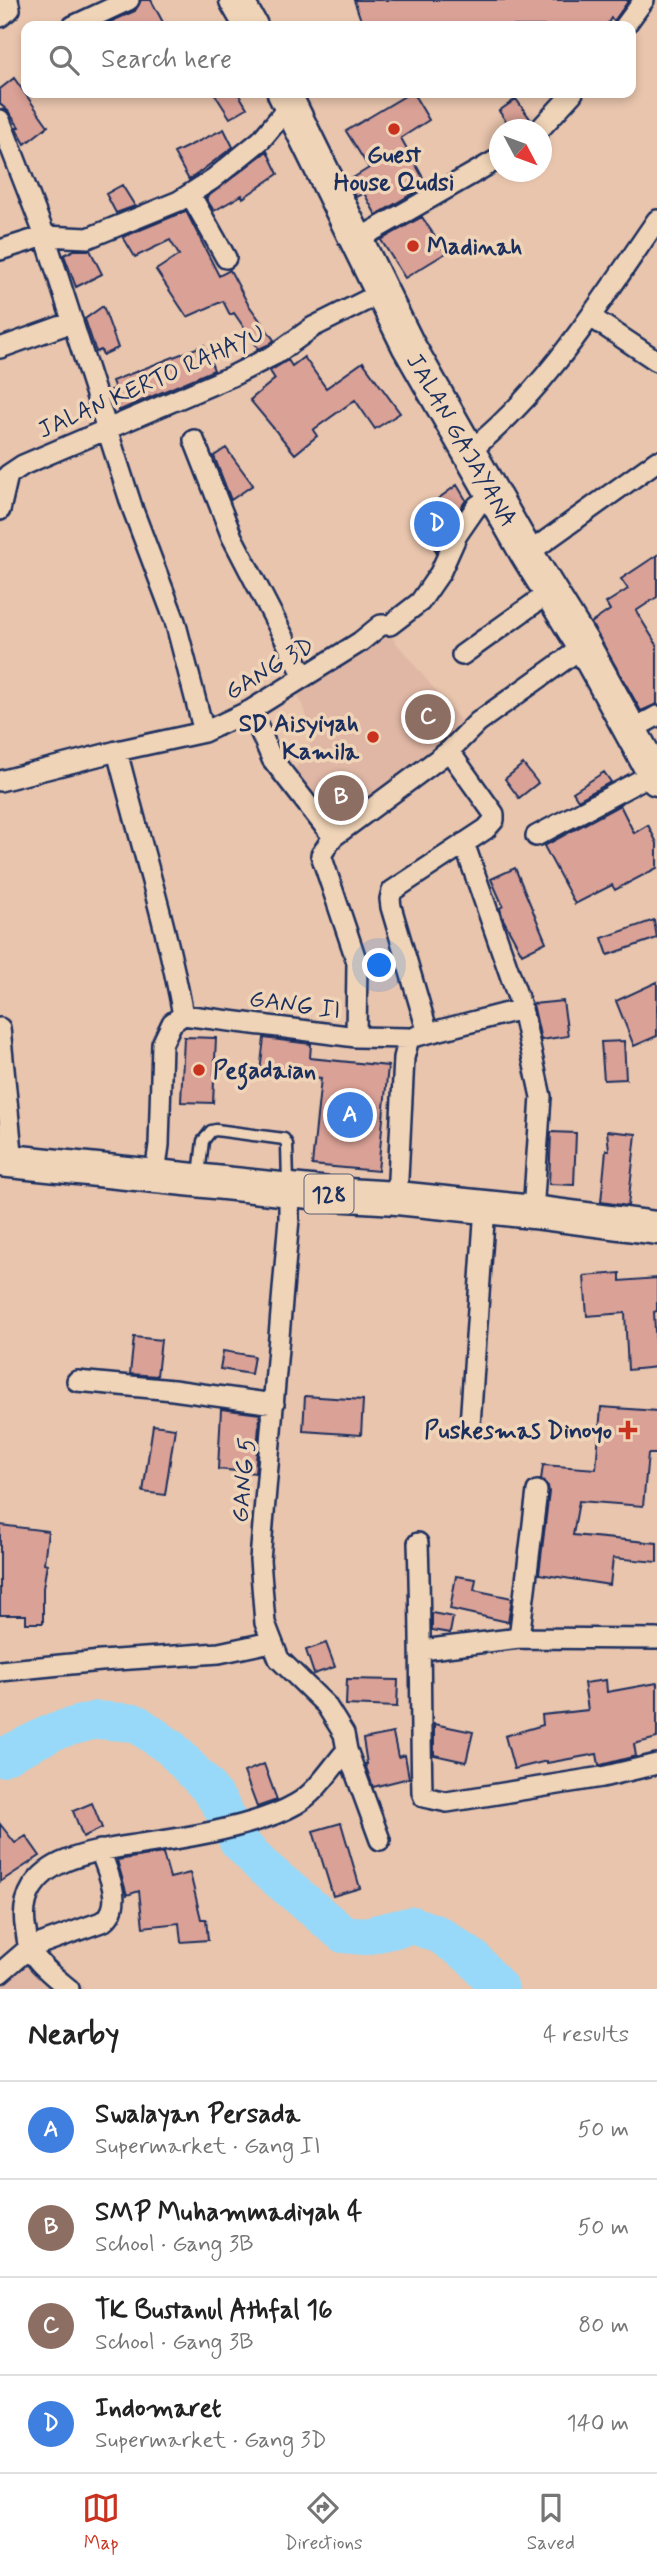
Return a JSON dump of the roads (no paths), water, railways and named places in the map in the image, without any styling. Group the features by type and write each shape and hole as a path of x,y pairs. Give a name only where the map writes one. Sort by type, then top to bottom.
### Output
{"main road":[{"path":"236,0 248,21"},
{"name":"JALAN GAJAYANA","path":"287,99 408,345 527,554 583,646 644,723 655,776"},
{"name":"128","path":"7,1161 485,1207 657,1228"}],"street":[{"path":"0,18 10,9 8,0"},
{"path":"84,21 129,0"},
{"path":"629,21 644,0"},
{"path":"550,119 569,98"},
{"path":"0,250 45,236 88,238 179,201 213,179 261,140 287,99"},
{"path":"0,121 45,236 107,429 175,621 204,732"},
{"path":"355,241 489,164"},
{"path":"190,194 226,258"},
{"path":"470,452 489,436 531,391 591,317 657,220"},
{"name":"JALAN KERTO RAHAYU","path":"0,510 7,478 12,471 232,376 276,354 313,327 381,293"},
{"path":"591,317 657,361"},
{"path":"0,348 73,322"},
{"path":"194,439 232,537 304,676"},
{"path":"527,554 657,461"},
{"name":"GANG 3D","path":"0,781 204,732 251,710 360,642 381,625 390,625 420,602 440,573 457,536 477,506 495,494"},
{"path":"462,655 550,592"},
{"path":"356,1037 357,962 321,855 333,837 449,751 478,722 583,646"},
{"path":"251,710 272,759 333,837"},
{"path":"117,751 141,848 173,958 183,1014 172,1023 162,1044 159,1145 155,1174"},
{"path":"397,1198 404,1058 419,1035 390,899 392,891 491,825 494,814 449,751"},
{"path":"536,836 655,776"},
{"path":"464,843 522,1009 541,1097 533,1212"},
{"name":"GANG II","path":"183,1014 356,1037 419,1035 522,1009"},
{"path":"0,1028 7,1161"},
{"name":"GANG 5","path":"289,1188 289,1219 260,1560 265,1623 279,1659 326,1705 344,1734 347,1750 380,1840"},
{"path":"470,1425 485,1207"},
{"path":"77,1381 173,1390 274,1404"},
{"path":"519,1638 537,1491"},
{"path":"418,1543 422,1650 419,1688 422,1792 425,1797 447,1802 602,1777 657,1763"},
{"path":"422,1650 519,1638 657,1639"},
{"path":"0,1671 219,1653 271,1642"},
{"path":"69,1989 29,1948 23,1906 35,1883 49,1870 66,1860 100,1850 167,1840 238,1825 296,1804 309,1794 347,1750"},
{"path":"0,1973 29,1948 104,1921 110,1916 116,1902 100,1850"}],"lane":[{"path":"199,1180 203,1141 206,1135 216,1130 284,1139 287,1144 289,1188"}],"waterway":[{"path":"0,1758 55,1731 96,1720 136,1723 171,1748 207,1786 220,1804 238,1841 261,1865 343,1934 365,1936 413,1925 440,1935 473,1958 500,1989"}],"place":[{"name":"Guest House Qudsi","path":"394,129"},
{"name":"Madinah","path":"413,246"},
{"name":"Indomaret","path":"437,524"},
{"name":"TK Bustanul Athfal 16","path":"428,717"},
{"name":"SD Aisyiyah Kamila","path":"373,737"},
{"name":"SMP Muhammadiyah 4","path":"341,798"},
{"name":"Pegadaian","path":"199,1070"},
{"name":"Swalayan Persada","path":"350,1115"},
{"name":"Puskesmas Dinoyo","path":"628,1430"}]}
